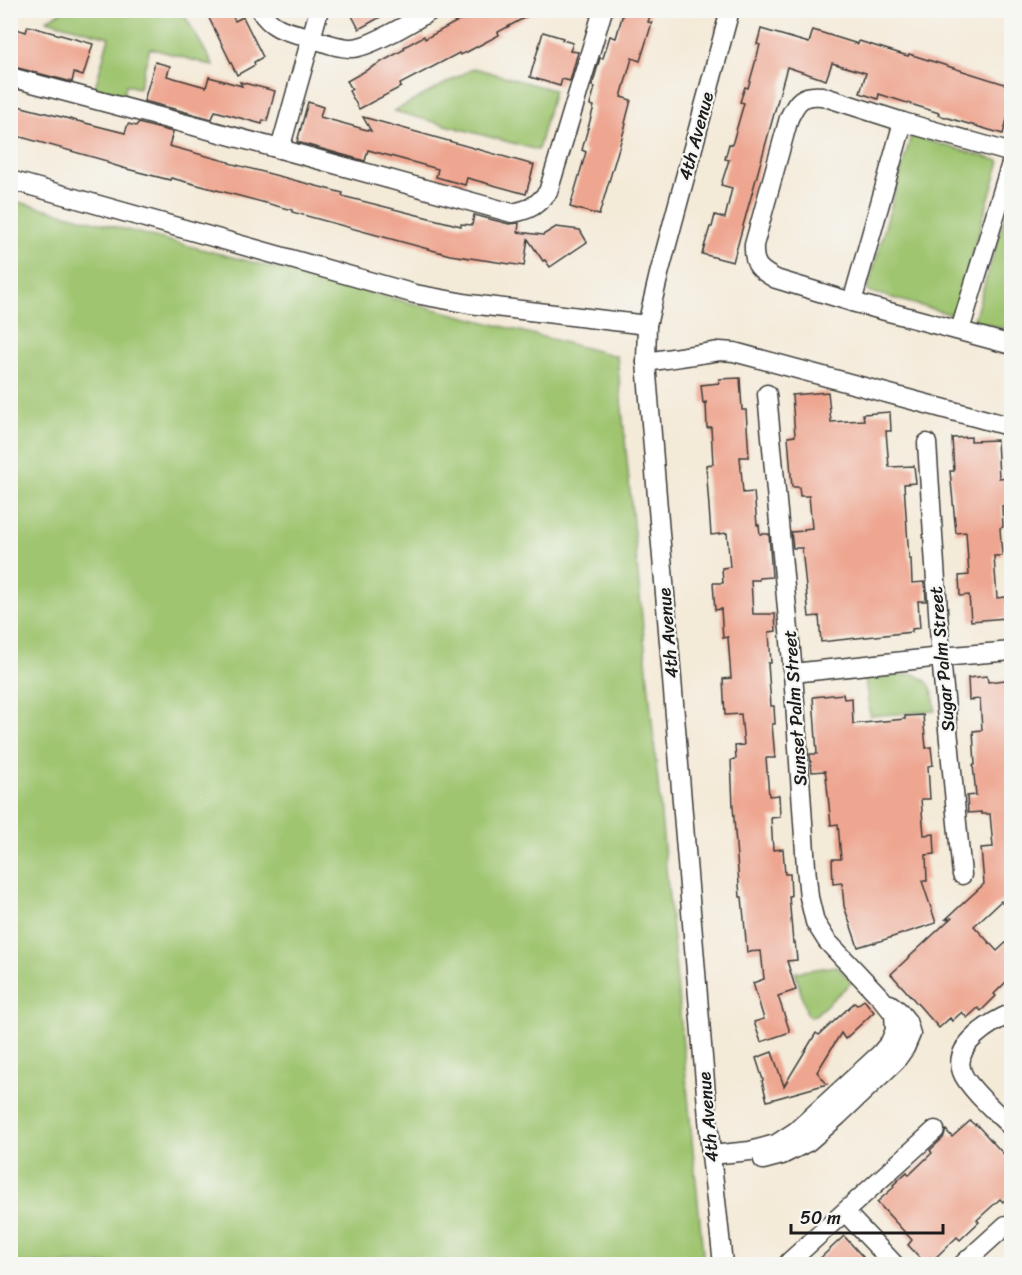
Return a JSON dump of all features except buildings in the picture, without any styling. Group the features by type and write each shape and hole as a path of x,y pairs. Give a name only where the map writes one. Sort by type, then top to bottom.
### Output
{"street":[{"path":"260,10 269,23 280,29 354,48 370,43 432,10"},
{"path":"280,149 319,10"},
{"path":"10,77 512,213 526,211 548,192 603,10"},
{"name":"4th Avenue","path":"723,1264 711,1161 646,362 647,325 658,274 730,10"},
{"path":"1011,153 822,96 813,95 803,98 794,107 789,118 754,245 753,258 758,266 776,279 1011,345"},
{"path":"852,302 903,122"},
{"path":"960,330 1011,160"},
{"path":"10,180 415,294 470,304 647,325"},
{"path":"646,362 720,351 734,352 1011,427"},
{"name":"Sunset Palm Street","path":"711,1161 776,1144 796,1131 880,1054 896,1030 894,1014 828,941 815,922 809,897 793,673 767,393"},
{"name":"Sugar Palm Street","path":"927,443 941,657 962,874"},
{"path":"793,673 1011,651"},
{"path":"1011,1013 976,1035 964,1047 960,1061 962,1073 970,1086 1011,1128"},
{"path":"789,1262 935,1130"},
{"path":"845,1212 894,1264"},
{"path":"963,1264 1006,1225"}],"green space":[{"path":"63,11 182,11 214,66 150,48 139,88 126,85 123,98 94,91 109,37 46,20"},
{"path":"474,68 554,90 538,150 394,111"},
{"path":"911,136 1000,161 954,315 867,291"},
{"path":"1011,194 1011,331 974,320"},
{"path":"11,200 617,356 704,1264 11,1264"},
{"path":"914,674 929,684 934,698 935,711 870,716 865,679"},
{"path":"836,966 852,982 811,1017 807,1014 795,972"}]}
